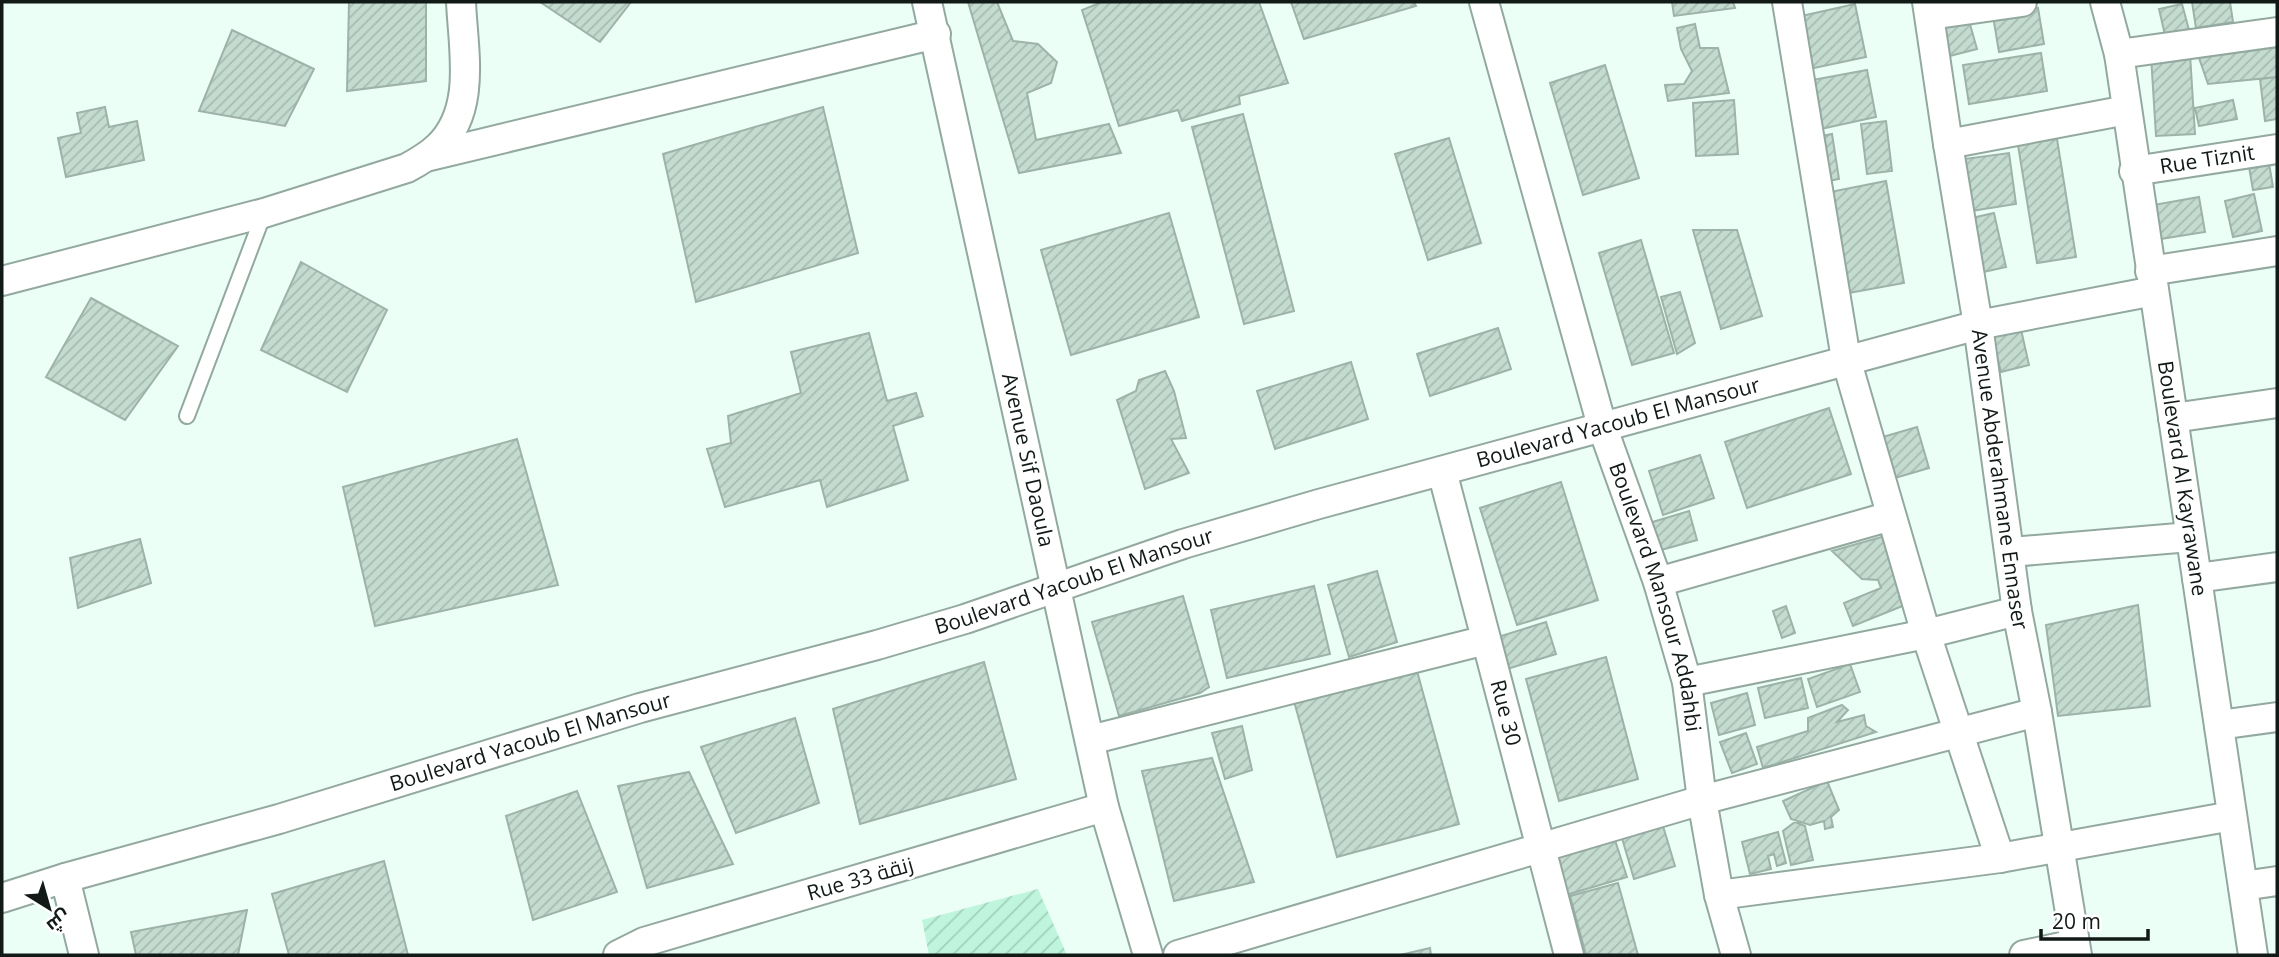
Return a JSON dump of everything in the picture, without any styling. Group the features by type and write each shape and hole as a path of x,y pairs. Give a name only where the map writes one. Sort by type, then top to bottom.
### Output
{"street":[{"path":"2,281 264,213 407,168 426,157 440,145 461,110 465,90 461,2"},
{"name":"Avenue Sif Daoula","path":"927,2 1104,807 1148,955"},
{"name":"Boulevard Mansour Addahbi","path":"1484,2 1602,426 1658,582 1687,682 1702,800 1719,895 1736,955"},
{"path":"1787,2 1846,359 1926,634 2000,859"},
{"path":"1929,9 2022,2"},
{"name":"Boulevard Al Kayrawane","path":"2105,2 2119,54 2134,171 2253,955"},
{"name":"Avenue Abderahmane Ennaser","path":"1929,9 1978,326 2017,611 2037,712 2076,950"},
{"path":"2119,54 2277,32"},
{"path":"426,157 936,34"},
{"path":"1948,144 2127,110"},
{"name":"Rue Tiznit","path":"2134,171 2277,149"},
{"name":"Boulevard Yacoub El Mansour","path":"2,898 279,819 640,708 889,642 1183,544 1846,359 2277,251"},
{"path":"2173,418 2277,403"},
{"name":"Rue 30","path":"1442,471 1569,955"},
{"path":"1658,582 1891,516"},
{"path":"2011,552 2190,537"},
{"path":"2197,578 2277,566"},
{"path":"1687,682 1926,634 2017,611"},
{"path":"1090,740 1486,640"},
{"path":"1178,955 1702,800 2037,712"},
{"path":"2219,725 2277,717"},
{"name":"Rue 33 زنقة","path":"618,955 644,942 1104,807"},
{"path":"1719,895 2000,859 2232,816"},
{"path":"65,878 85,955"},
{"path":"2243,886 2277,881"},
{"path":"2024,955 2076,950"}],"lane":[{"path":"187,416 264,213"}],"green space":[{"path":"1038,889 1067,955 929,955 922,920"}],"building":[{"path":"349,2 426,2 426,81 347,91"},
{"path":"540,2 631,2 600,42"},
{"path":"968,2 997,2 1013,41 1038,44 1057,62 1051,83 1027,93 1036,140 1109,124 1121,153 1019,173"},
{"path":"1102,2 1259,2 1288,83 1239,96 1240,104 1182,121 1178,110 1119,126 1082,10"},
{"path":"1102,2 1259,2 1288,83 1239,96 1240,104 1182,121 1178,110 1119,126 1082,10"},
{"path":"1291,2 1414,2 1416,6 1304,39"},
{"path":"1672,2 1733,2 1735,8 1674,16"},
{"path":"2192,2 2230,2 2233,22 2196,28"},
{"path":"1855,4 1866,57 1809,69 1797,17"},
{"path":"2182,4 2189,30 2165,35 2159,9"},
{"path":"2038,8 2044,44 1999,52 1993,16"},
{"path":"1968,17 1977,49 1946,57 1937,26"},
{"path":"1695,24 1700,48 1718,48 1729,93 1668,101 1665,85 1684,84 1692,71 1681,49 1677,28"},
{"path":"232,30 314,69 285,126 199,111"},
{"path":"2277,47 2277,77 2208,84 2198,55"},
{"path":"2041,53 2047,91 1969,104 1963,65"},
{"path":"2190,54 2195,134 2156,136 2151,56"},
{"path":"1605,65 1639,178 1583,195 1550,83"},
{"path":"1867,70 1876,117 1816,130 1807,81"},
{"path":"2277,77 2277,119 2265,121 2260,79"},
{"path":"1734,100 1738,154 1696,156 1693,103"},
{"path":"2233,100 2237,119 2199,126 2195,108"},
{"path":"105,107 109,127 137,121 144,160 66,177 58,138 81,133 77,113"},
{"path":"823,107 858,253 696,302 663,154"},
{"path":"1243,114 1294,311 1244,324 1192,127"},
{"path":"1886,121 1892,171 1867,174 1861,124"},
{"path":"1832,134 1839,179 1823,182 1816,137"},
{"path":"1449,138 1481,243 1428,260 1395,154"},
{"path":"2057,139 2076,257 2037,263 2018,145"},
{"path":"2009,153 2016,204 1971,211 1964,159"},
{"path":"2268,157 2273,187 2253,190 2248,161"},
{"path":"1886,181 1904,283 1843,294 1825,193"},
{"path":"2254,194 2262,231 2233,237 2225,201"},
{"path":"2199,197 2205,232 2154,240 2148,206"},
{"path":"1169,213 1199,317 1071,355 1041,250"},
{"path":"1994,213 2006,267 1979,273 1967,219"},
{"path":"1693,230 1737,230 1762,316 1721,329"},
{"path":"1641,240 1674,353 1632,365 1599,253"},
{"path":"301,262 387,310 347,392 261,350"},
{"path":"1680,292 1695,343 1677,354 1661,297"},
{"path":"91,298 178,346 125,420 46,377"},
{"path":"2020,325 2029,365 2001,372 1991,332"},
{"path":"1498,328 1511,369 1430,396 1417,354"},
{"path":"869,333 887,401 916,393 923,416 893,426 908,480 827,507 820,480 725,507 707,449 731,443 728,416 801,393 791,352"},
{"path":"1351,362 1368,419 1275,449 1257,391"},
{"path":"1165,371 1174,391 1186,438 1171,439 1189,473 1145,489 1117,400 1136,391 1139,380"},
{"path":"1829,408 1851,474 1747,508 1725,442"},
{"path":"1917,427 1929,468 1888,480 1876,439"},
{"path":"517,439 558,585 375,626 343,487"},
{"path":"1700,455 1714,498 1663,515 1649,471"},
{"path":"1561,482 1598,600 1517,625 1480,508"},
{"path":"1689,511 1697,540 1654,552 1646,524"},
{"path":"1892,534 1909,594 1899,597 1905,605 1853,626 1844,603 1881,588 1878,580 1862,579 1832,551"},
{"path":"140,539 151,583 78,608 70,558"},
{"path":"1377,571 1397,642 1349,657 1328,585"},
{"path":"1314,586 1330,654 1227,678 1211,610"},
{"path":"1183,596 1209,687 1200,693 1119,716 1092,622"},
{"path":"2138,605 2150,706 2058,716 2046,625"},
{"path":"1786,606 1795,633 1782,638 1773,611"},
{"path":"1546,622 1556,654 1504,670 1495,638"},
{"path":"1606,657 1638,779 1559,801 1526,679"},
{"path":"1414,660 1459,824 1337,857 1292,694"},
{"path":"984,662 1016,779 860,824 833,709"},
{"path":"1850,664 1860,692 1817,707 1808,679"},
{"path":"1801,678 1808,708 1765,718 1758,688"},
{"path":"1747,693 1755,725 1719,735 1711,703"},
{"path":"1842,705 1848,710 1837,722 1864,715 1866,726 1876,732 1763,768 1757,747 1808,731 1808,718"},
{"path":"795,718 819,803 736,833 701,747"},
{"path":"1242,726 1252,770 1225,779 1212,733"},
{"path":"1746,733 1757,764 1732,773 1720,742"},
{"path":"1212,758 1254,882 1174,901 1142,771"},
{"path":"689,772 733,864 647,888 618,786"},
{"path":"1827,781 1839,810 1831,817 1833,827 1825,829 1824,821 1810,825 1791,819 1783,801"},
{"path":"577,791 617,892 533,920 506,816"},
{"path":"1660,816 1675,866 1634,879 1619,828"},
{"path":"1795,822 1805,826 1813,860 1791,865 1783,831"},
{"path":"1778,832 1786,863 1777,866 1774,854 1768,856 1771,869 1750,874 1742,842"},
{"path":"1613,834 1627,877 1566,895 1553,852"},
{"path":"384,861 408,955 289,955 272,894"},
{"path":"1618,883 1638,955 1586,955 1570,896"},
{"path":"247,910 238,955 136,955 131,932"},
{"path":"1430,948 1431,955 1400,955"}]}
